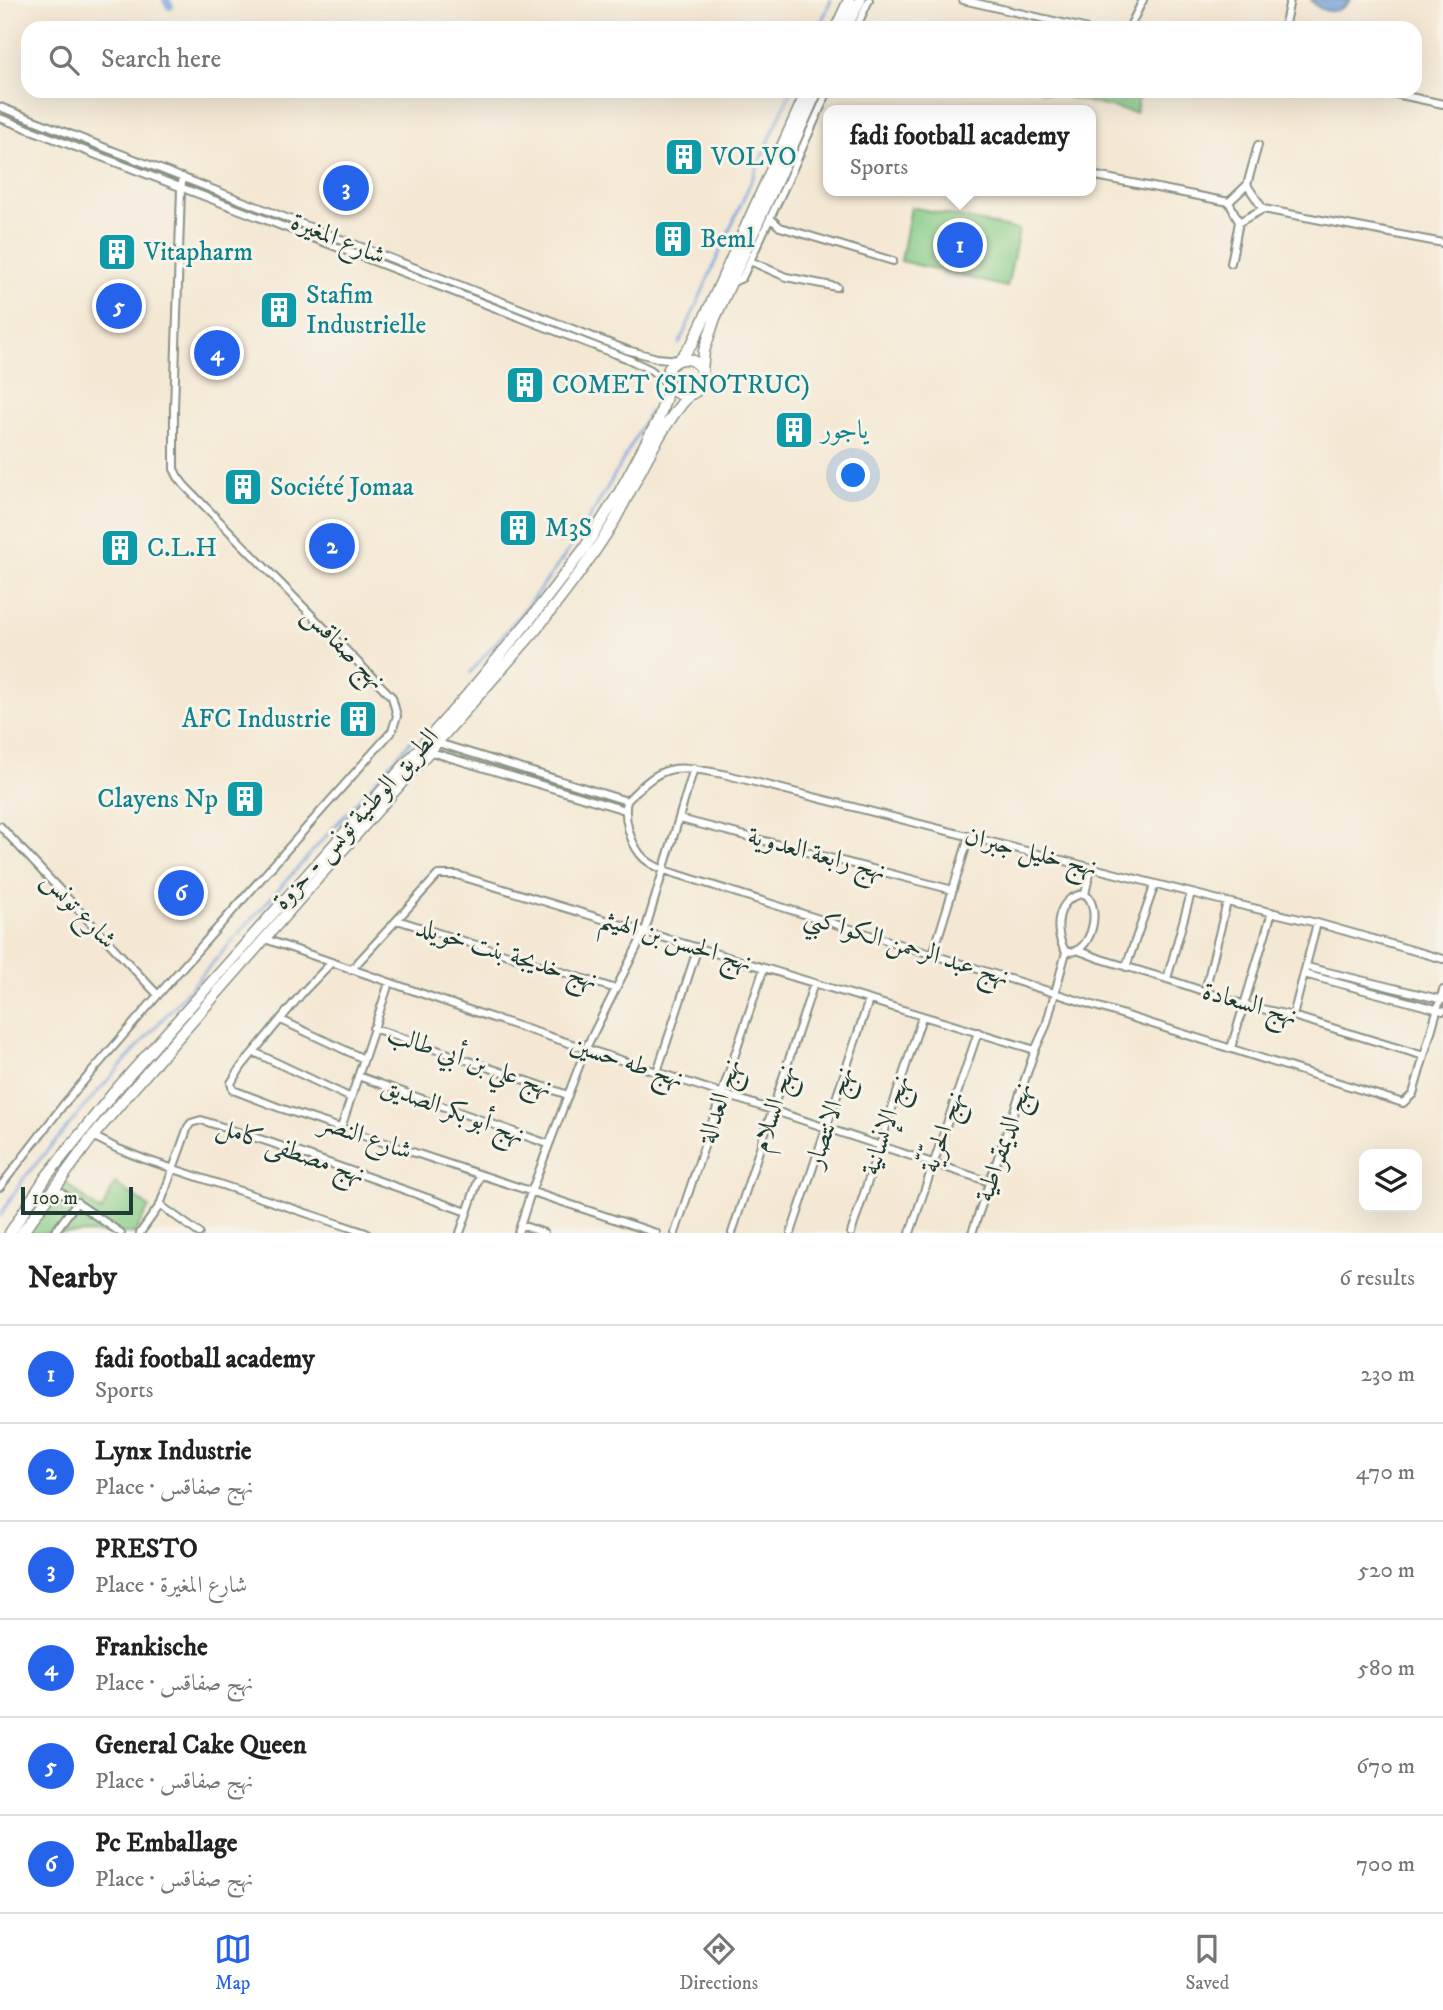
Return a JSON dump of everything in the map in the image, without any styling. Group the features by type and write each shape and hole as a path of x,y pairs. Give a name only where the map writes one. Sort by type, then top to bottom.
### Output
{"main road":[{"path":"839,21 849,0"},
{"path":"850,21 860,0"},
{"path":"804,98 692,344 668,369 668,384 677,393 690,394 702,385 704,351 709,332 814,98"},
{"path":"679,360 693,360 702,370"},
{"name":"الطريق الوطنية تونس - حزوة","path":"10,1233 46,1177 114,1091 468,694 531,618 584,549 619,493 658,420 668,384"},
{"name":"الطريق الوطنية تونس - حزوة","path":"22,1233 93,1136 534,632 575,580 612,524 673,414 690,394"}],"street":[{"path":"859,21 869,0"},
{"path":"963,0 1054,21"},
{"path":"1132,21 1143,0"},
{"path":"1286,21 1290,0"},
{"path":"731,283 742,278 825,98"},
{"path":"1415,98 1443,104"},
{"name":"شارع المغيرة","path":"0,107 627,350 657,358 679,360"},
{"name":"شارع المغيرة","path":"0,118 626,358 651,370 668,384"},
{"path":"1228,202 1247,185 1258,145"},
{"path":"1096,175 1228,202 1239,222 1231,263"},
{"name":"نهج صفاقس","path":"0,1187 64,1104 392,731 397,716 392,697 185,486 174,468 183,177"},
{"path":"1247,185 1263,209"},
{"path":"1239,222 1263,209 1443,243"},
{"path":"770,218 780,227 893,261"},
{"path":"750,261 786,277 837,287"},
{"path":"434,748 627,801"},
{"path":"434,748 625,810"},
{"name":"نهج خليل جبران","path":"627,801 651,777 663,770 676,767 694,768 739,777 1317,923 1443,959"},
{"path":"518,1233 548,1144 586,1048 645,931 694,768"},
{"name":"نهج عبد الرحمن الكواكبي","path":"627,801 625,810 631,835 640,854 649,863 664,870 1403,1103 1413,1094 1424,1056"},
{"name":"نهج رابعة العدوية","path":"680,819 953,890"},
{"name":"شارع تونس","path":"0,826 158,995"},
{"path":"933,954 969,837"},
{"path":"1085,894 1091,868"},
{"name":"نهج الحسن بن الهيثم","path":"351,970 438,875 457,875 1035,1050"},
{"path":"1126,967 1156,884"},
{"path":"1167,979 1191,893"},
{"path":"1085,894 1094,905 1094,914 1087,938 1077,950 1066,952 1060,944 1059,916 1071,899 1085,894"},
{"path":"1205,992 1227,902"},
{"path":"1231,1048 1272,912"},
{"name":"نهج خديجة بنت خويلد","path":"397,920 616,989"},
{"path":"1293,1016 1317,923"},
{"name":"نهج طه حسين","path":"265,939 389,983 990,1182"},
{"path":"657,1072 698,947"},
{"name":"نهج السعادة","path":"1077,950 1245,1005 1293,1016 1424,1056"},
{"name":"نهج الديمقراطية","path":"972,1233 1035,1050 1046,1026 1066,952"},
{"name":"شارع النصر","path":"331,963 232,1080 230,1087 233,1090 656,1233"},
{"name":"نهج العدالة","path":"675,1233 764,968"},
{"path":"1306,971 1442,999"},
{"path":"1306,971 1441,1010"},
{"path":"341,1128 389,983"},
{"name":"نهج السلام","path":"732,1233 814,983"},
{"path":"1424,1056 1441,1010 1443,990"},
{"name":"نهج الانتصار","path":"791,1233 869,1000"},
{"name":"نهج الإنسانية","path":"851,1233 922,1017"},
{"path":"281,1020 363,1059"},
{"name":"نهج علي بن أبي طالب","path":"373,1028 568,1094"},
{"name":"نهج الحرّيّة","path":"910,1233 978,1032"},
{"path":"254,1052 351,1098"},
{"name":"نهج أبو بكر الصديق","path":"358,1076 548,1144"},
{"name":"نهج مصطفى كامل","path":"140,1233 160,1205 188,1127 201,1120 467,1212"},
{"path":"83,1130 116,1148 172,1169 366,1233"},
{"path":"460,1233 480,1175"},
{"path":"55,1188 117,1232"},
{"path":"54,1233 76,1202"},
{"path":"160,1205 199,1233"},
{"path":"521,1225 544,1233"}],"green space":[{"path":"1071,98 1139,98 1136,113"},
{"path":"911,207 1019,230 1007,287 901,261"},
{"path":"65,1182 101,1212 115,1183 149,1207 135,1233 27,1233"}],"water":[{"path":"1311,0 1350,0 1336,11 1325,11"}],"waterway":[{"path":"166,0 170,6"},
{"path":"822,21 831,0"},
{"path":"679,344 788,98"},
{"path":"470,673 562,559 604,494 650,411"},
{"path":"0,1216 24,1178 92,1098 411,741"}],"place":[{"name":"VOLVO","path":"684,157"},
{"name":"PRESTO","path":"346,188"},
{"name":"Beml","path":"673,239"},
{"name":"fadi football academy","path":"960,245"},
{"name":"Vitapharm","path":"117,252"},
{"name":"General Cake Queen","path":"119,306"},
{"name":"Stafim Industrielle","path":"279,310"},
{"name":"Frankische","path":"217,353"},
{"name":"COMET (SINOTRUC)","path":"525,385"},
{"name":"ياجور","path":"794,430"},
{"name":"Société Jomaa","path":"243,487"},
{"name":"M3S","path":"518,528"},
{"name":"Lynx Industrie","path":"332,546"},
{"name":"C.L.H","path":"120,548"},
{"name":"AFC Industrie","path":"358,719"},
{"name":"Clayens Np","path":"245,799"},
{"name":"Pc Emballage","path":"181,893"}]}
